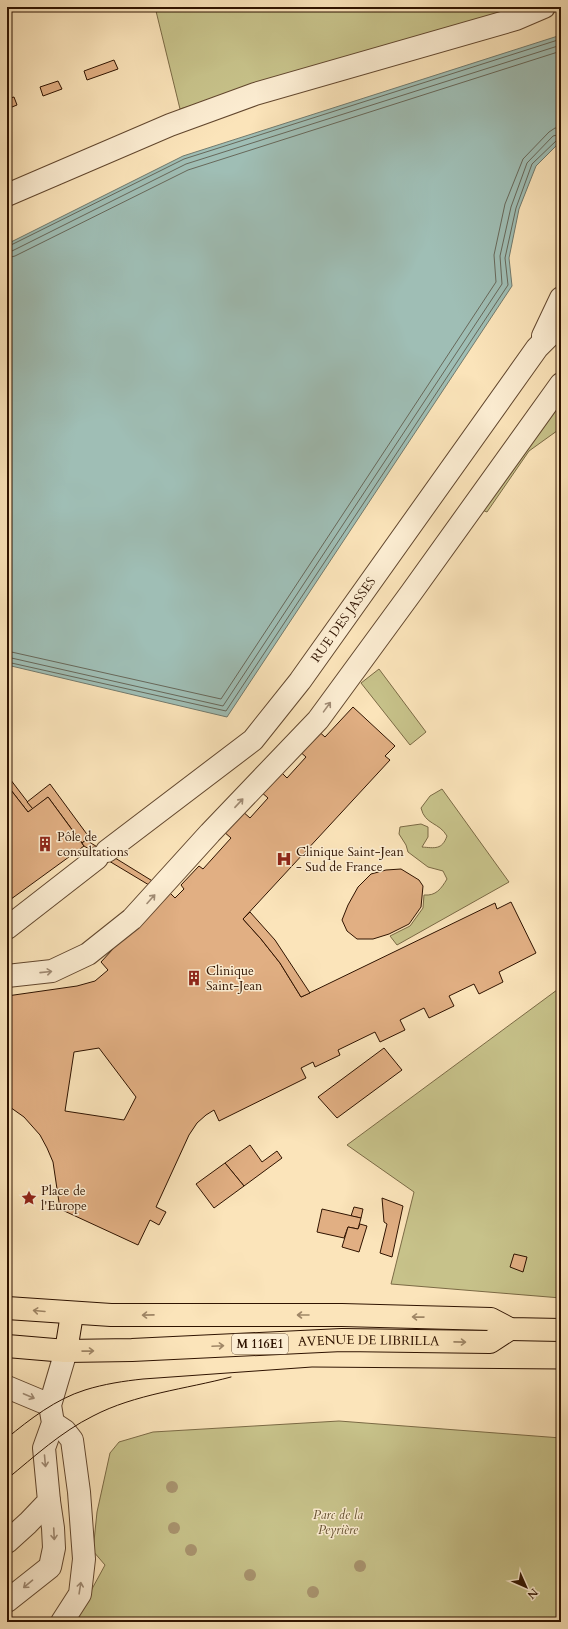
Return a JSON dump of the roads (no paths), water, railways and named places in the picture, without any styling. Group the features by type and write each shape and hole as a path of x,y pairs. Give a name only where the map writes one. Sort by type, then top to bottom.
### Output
{"main road":[{"name":"AVENUE DE LIBRILLA","path":"7,1308 72,1314 111,1315 342,1315 491,1319 510,1329 561,1330"},
{"path":"66,1351 72,1314"},
{"name":"AVENUE DE LIBRILLA","path":"7,1346 66,1351 132,1350 342,1340 490,1342 510,1329"}],"street":[{"path":"7,195 170,125 255,94 516,19 544,7"},
{"name":"RUE DES JASSES","path":"537,348 561,298"},
{"name":"RUE DES JASSES","path":"7,928 253,740 300,681 537,348 561,324"},
{"path":"7,976 52,971 88,954 132,919 210,833 318,720 561,384"},
{"path":"7,1601 50,1567 54,1548 54,1528 48,1501 44,1448 66,1351"},
{"path":"7,1387 52,1414 72,1440 79,1492 84,1559 80,1594 62,1622"},
{"path":"7,1542 28,1523 48,1501"}],"water":[{"path":"561,35 561,141 536,166 519,209 509,258 512,286 227,717 7,665 7,244 183,156"}],"tram line":[{"path":"7,1438 44,1410 74,1394 99,1386 136,1380 312,1367 561,1369"},
{"path":"7,1479 70,1429 109,1408 143,1397 231,1377"}],"place":[{"name":"Pôle de consultations","path":"45,844"},
{"name":"Clinique Saint-Jean - Sud de France","path":"284,859"},
{"name":"Clinique Saint-Jean","path":"194,978"},
{"name":"Place de l'Europe","path":"29,1198"}],"park label":[{"name":"Parc de la Peyrière","path":"338,1522"}]}
